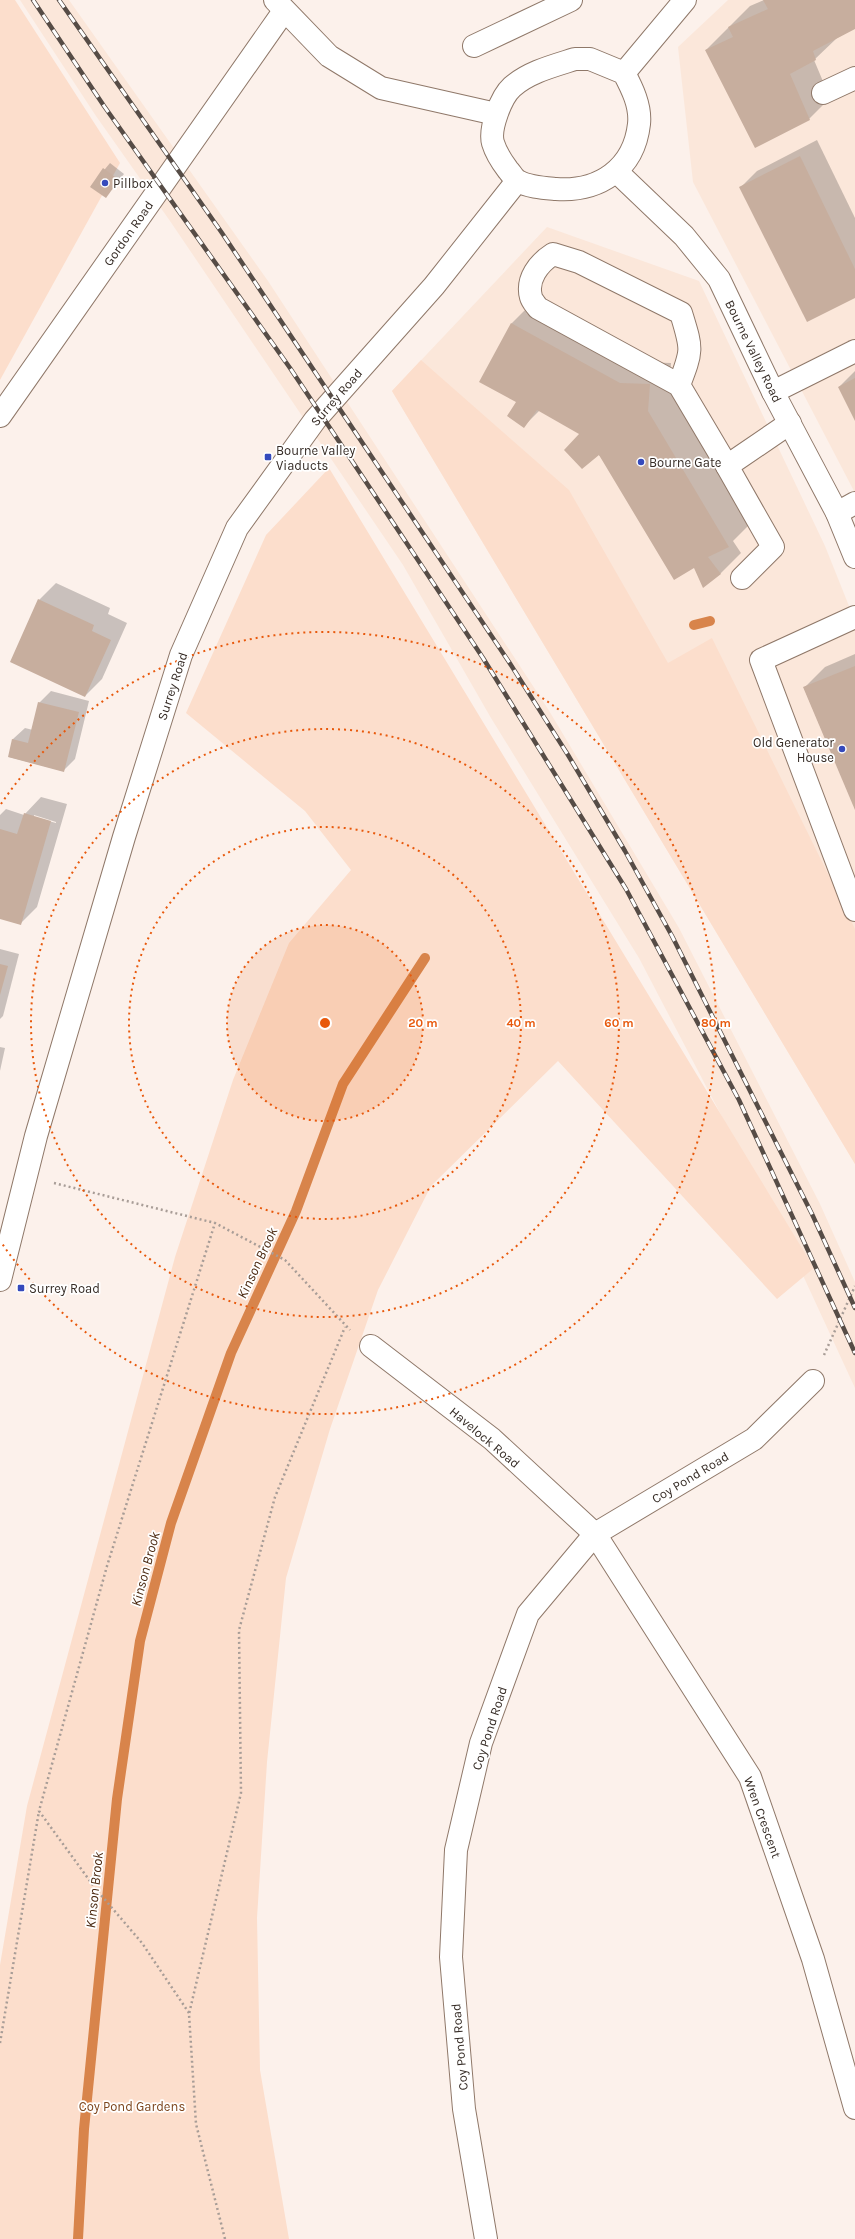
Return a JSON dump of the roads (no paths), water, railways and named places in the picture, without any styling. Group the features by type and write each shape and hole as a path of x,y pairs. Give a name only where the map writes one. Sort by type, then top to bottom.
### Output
{"street":[{"path":"474,46 571,0"},
{"path":"624,73 679,2"},
{"path":"279,6 329,56 381,88 496,114"},
{"name":"Gordon Road","path":"0,416 279,6"},
{"path":"575,59 590,59 624,73 635,95 639,124 632,148 617,172 594,186 571,190 544,188 517,181 501,161 493,142 496,114 511,88 543,70 575,59"},
{"path":"823,93 855,78"},
{"name":"Bourne Valley Road","path":"617,172 684,236 720,279 773,392 790,423 846,508 855,557"},
{"name":"Surrey Road","path":"0,1280 36,1136 124,837 181,654 237,528 314,420 434,286 517,181"},
{"path":"679,384 690,357 690,344 681,313 579,262 552,254 541,261 532,277 531,297 538,308 679,384 773,547 742,578"},
{"path":"773,392 855,351"},
{"path":"727,466 790,423"},
{"path":"855,617 761,660 855,910"},
{"name":"Havelock Road","path":"371,1346 492,1439 595,1534"},
{"name":"Coy Pond Road","path":"486,2239 464,2109 451,1957 456,1850 481,1743 528,1614 595,1534 754,1439 813,1381"},
{"name":"Wren Crescent","path":"595,1534 750,1777 813,1959 855,2108"}],"waterway":[{"name":"Kinson Brook","path":"694,625 710,621"},
{"name":"Kinson Brook","path":"78,2239 84,2129 117,1799 140,1641 171,1523 231,1353 296,1211 343,1084 425,958"}],"railway":[{"path":"33,0 104,106 290,368 483,658 626,889 739,1100 855,1353"},
{"path":"59,0 222,233 509,662 568,755 625,851 672,936 812,1214 855,1308"}],"place":[{"name":"Pillbox","path":"105,183"},
{"name":"Bourne Valley Viaducts","path":"268,457"},
{"name":"Bourne Gate","path":"641,462"},
{"name":"Old Generator House","path":"842,749"},
{"name":"Surrey Road","path":"21,1288"}],"park label":[{"name":"Coy Pond Gardens","path":"132,2106"}]}
